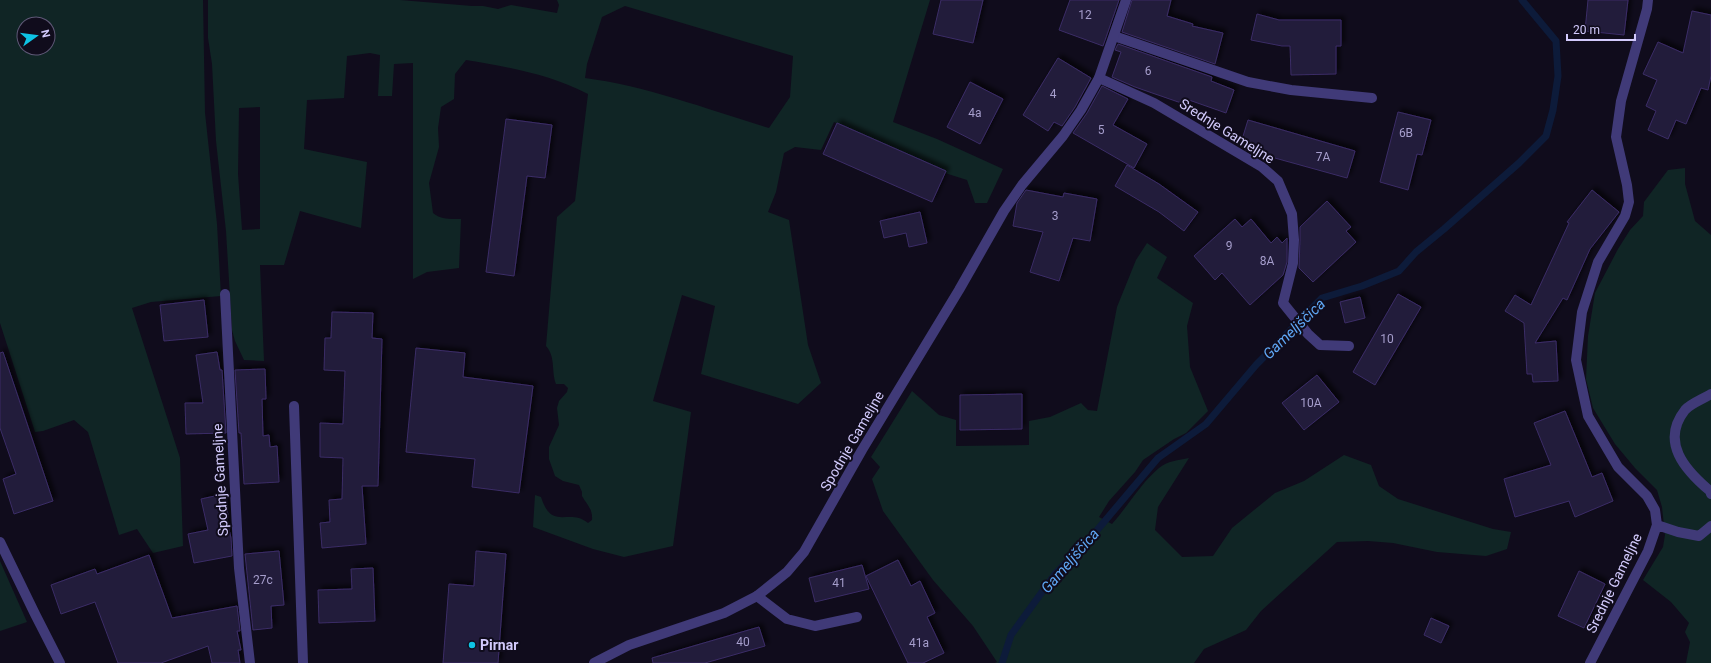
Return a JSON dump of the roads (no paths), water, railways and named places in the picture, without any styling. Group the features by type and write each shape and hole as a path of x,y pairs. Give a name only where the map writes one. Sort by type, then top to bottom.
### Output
{"street":[{"path":"1099,78 1126,0"},
{"name":"Srednje Gameljne","path":"1590,663 1648,551 1657,525 1655,510 1647,496 1618,467 1588,416 1576,360 1582,312 1598,262 1625,216 1629,202 1627,185 1616,137 1621,101 1647,10 1648,0"},
{"path":"1114,36 1248,82 1291,90 1372,98"},
{"name":"Srednje Gameljne","path":"1099,78 1154,103 1262,167 1278,181 1292,214 1294,240 1293,263 1283,303 1308,334 1320,345 1349,346"},
{"name":"Spodnje Gameljne","path":"594,663 629,645 724,613 757,596 787,572 804,552 862,450 959,290 1004,211 1022,185 1063,136 1099,78"},
{"name":"Spodnje Gameljne","path":"225,294 239,568 250,663"},
{"path":"1711,394 1685,409 1674,430 1676,450 1692,476 1710,491 1711,494"},
{"path":"294,406 303,663"},
{"path":"1657,525 1678,532 1699,536 1711,526"},
{"path":"0,542 60,663"},
{"path":"757,596 787,619 815,626 858,617"}],"waterway":[{"name":"Gameljščica","path":"1002,663 1011,635 1055,574 1093,535 1158,458 1206,424 1256,365 1322,298 1362,286 1399,271 1416,252 1519,163 1546,136 1553,110 1558,76 1556,41 1522,0"}],"place":[{"name":"Pirnar","path":"472,645"}]}
